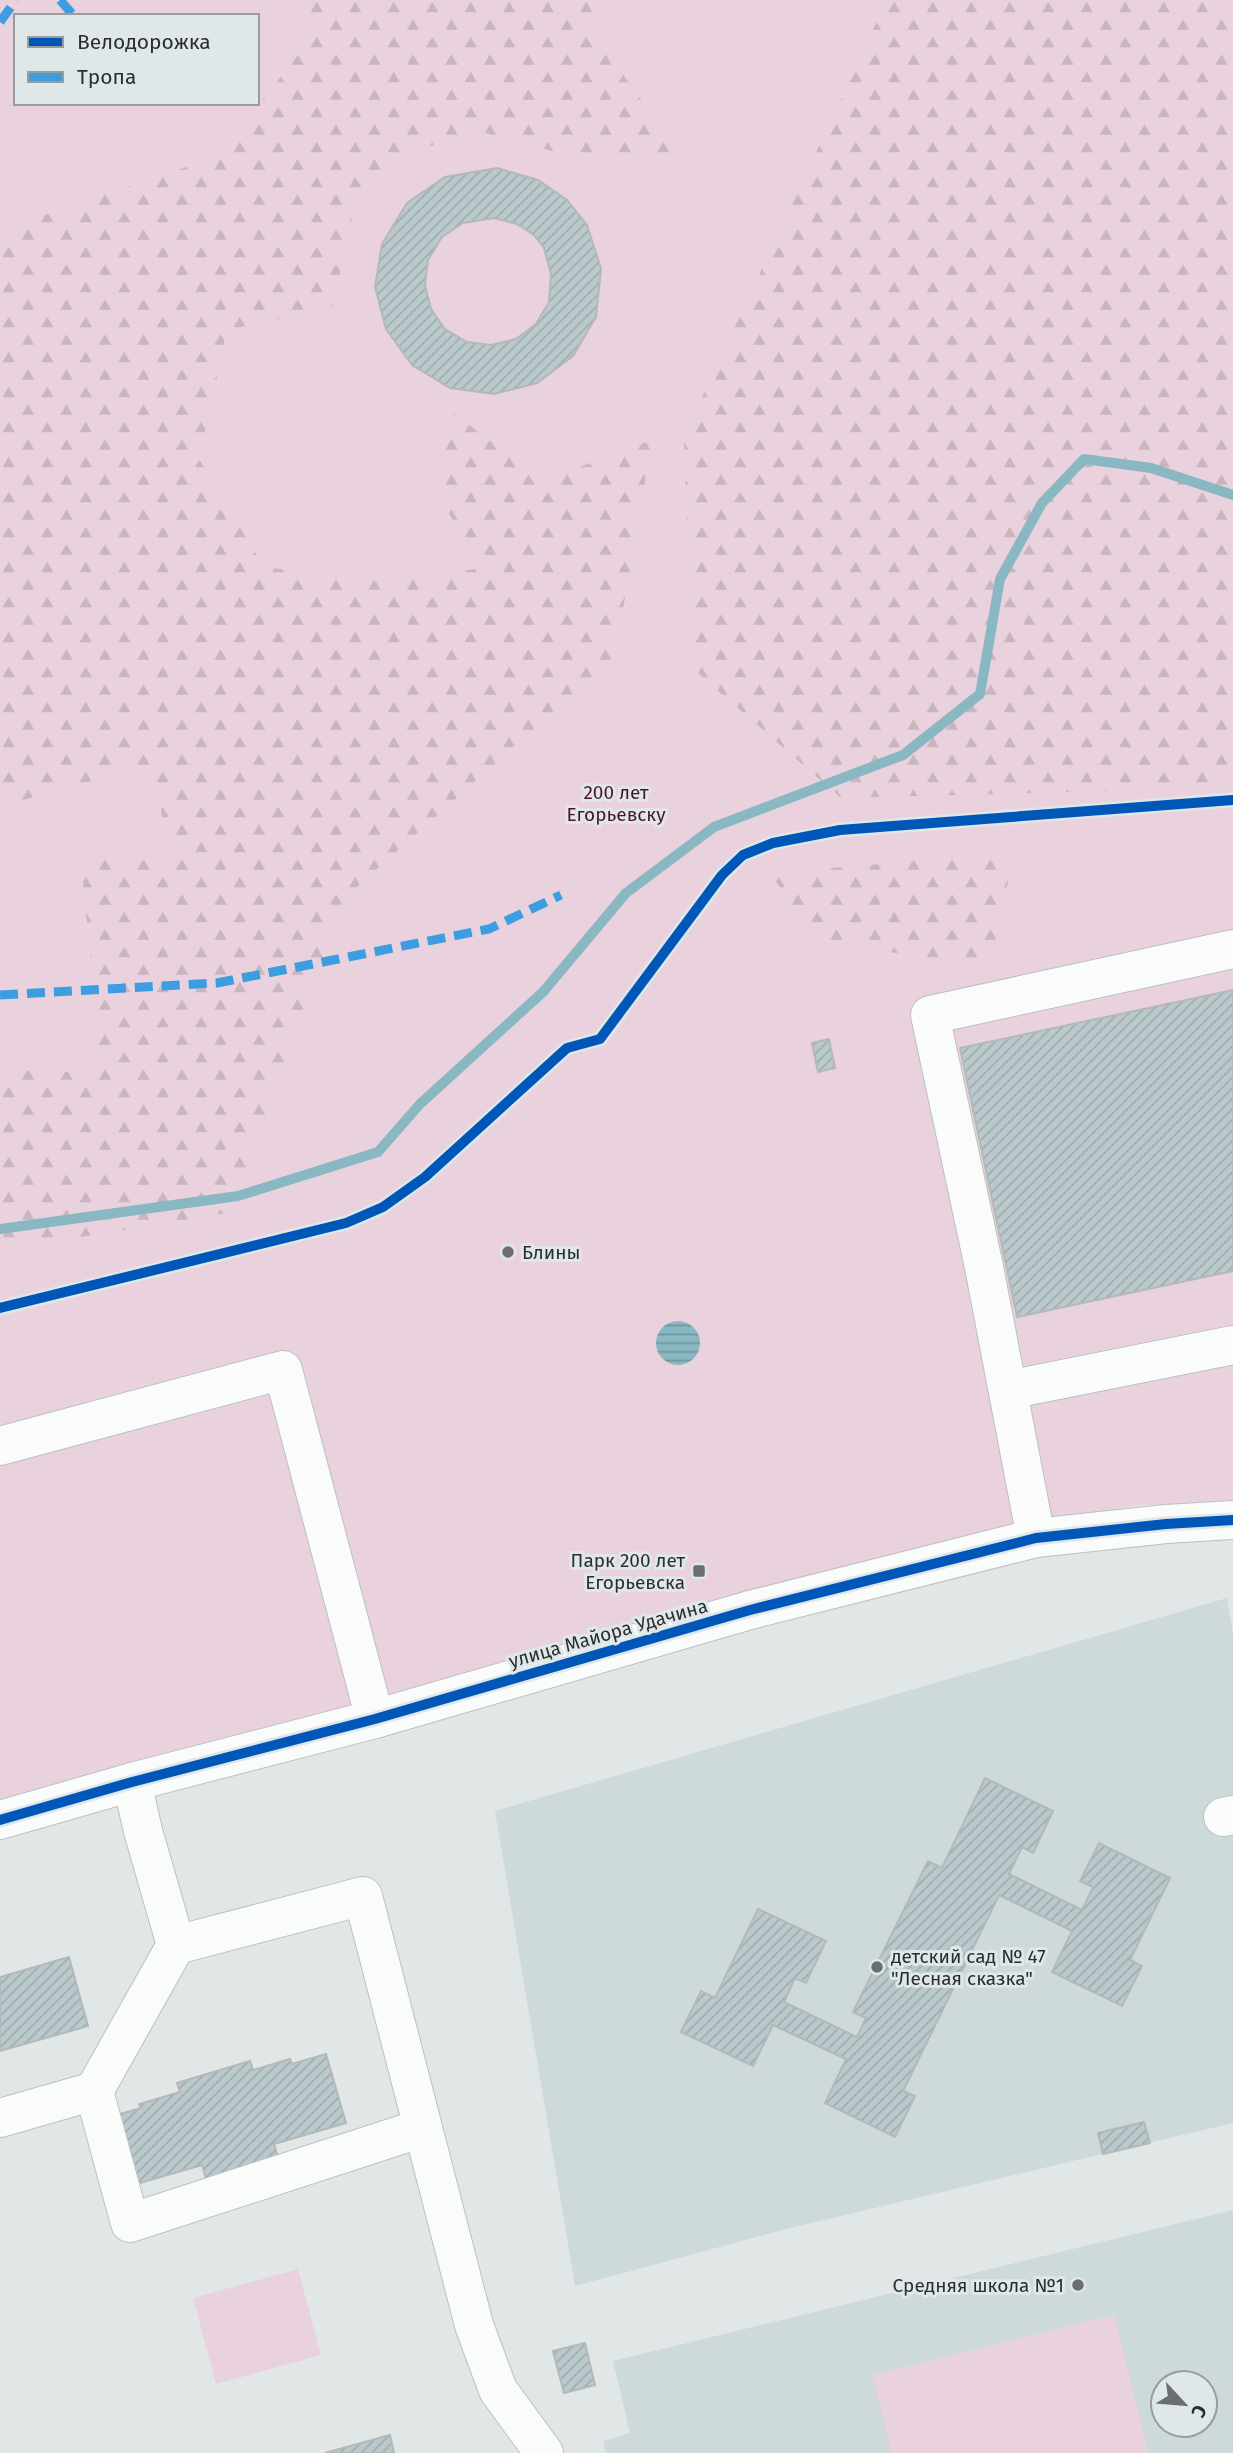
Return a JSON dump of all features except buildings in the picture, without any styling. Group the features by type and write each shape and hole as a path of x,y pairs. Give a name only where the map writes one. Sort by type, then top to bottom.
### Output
{"street":[{"path":"1037,1538 984,1267 929,1015 1233,949"},
{"path":"1008,1390 1233,1345"},
{"path":"0,1446 283,1370 375,1719"},
{"name":"улица Майора Удачина","path":"0,1820 132,1782 375,1719 750,1610 1037,1538 1166,1524 1233,1520"},
{"path":"132,1782 143,1831 177,1945"},
{"path":"0,2118 94,2091 177,1945 363,1896 474,2325 498,2390 544,2453"},
{"path":"94,2091 130,2223 422,2128"}],"shaded area":[{"name":"детский сад № 47 \"Лесная сказка\"","path":"1227,1598 1233,1634 1233,2123 786,2229 575,2286 495,1811"},
{"name":"Средняя школа №1","path":"1233,2210 1233,2453 606,2453 603,2441 630,2433 613,2361"}],"green space":[{"name":"200 лет Егорьевску","path":"0,0 1233,0 1233,1503 1137,1505 999,1531 0,1807"},
{"path":"302,0 628,0 585,22 682,156 567,155 486,133 413,150 353,214 333,307 227,330 199,459 264,567 388,583 480,568 432,484 454,413 542,481 652,440 615,656 347,896 228,1213 0,1250 0,1070 102,1073 80,852 170,858 152,765 0,806 0,230 216,157 308,43"},
{"path":"887,0 1233,0 1233,788 841,798 692,668 684,436"},
{"path":"1014,853 990,966 818,942 770,873"},
{"path":"298,2269 321,2355 216,2384 193,2298"},
{"path":"1114,2315 1148,2453 892,2453 872,2375"}],"water":[{"path":"678,1321 694,1327 700,1343 694,1359 678,1365 662,1359 656,1343 662,1327"}],"waterway":[{"path":"0,1229 238,1196 378,1152 420,1104 543,992 626,893 714,827 903,755 980,694 1000,579 1042,503 1084,459 1151,468 1233,495"}],"marked path":[{"path":"0,22 16,0"},
{"path":"60,0 72,14"},
{"path":"0,995 217,983 489,929 561,895"}],"cycle path":[{"path":"0,1308 346,1223 383,1207 425,1177 567,1048 600,1039 722,875 743,855 773,843 840,830 1233,800"},
{"path":"0,1820 132,1782 375,1719 750,1610 1036,1538 1166,1524 1233,1520"}],"place":[{"name":"Блины","path":"508,1252"},
{"name":"Парк 200 лет Егорьевска","path":"699,1571"},
{"name":"детский сад № 47 \"Лесная сказка\"","path":"877,1967"},
{"name":"Средняя школа №1","path":"1078,2285"}]}
